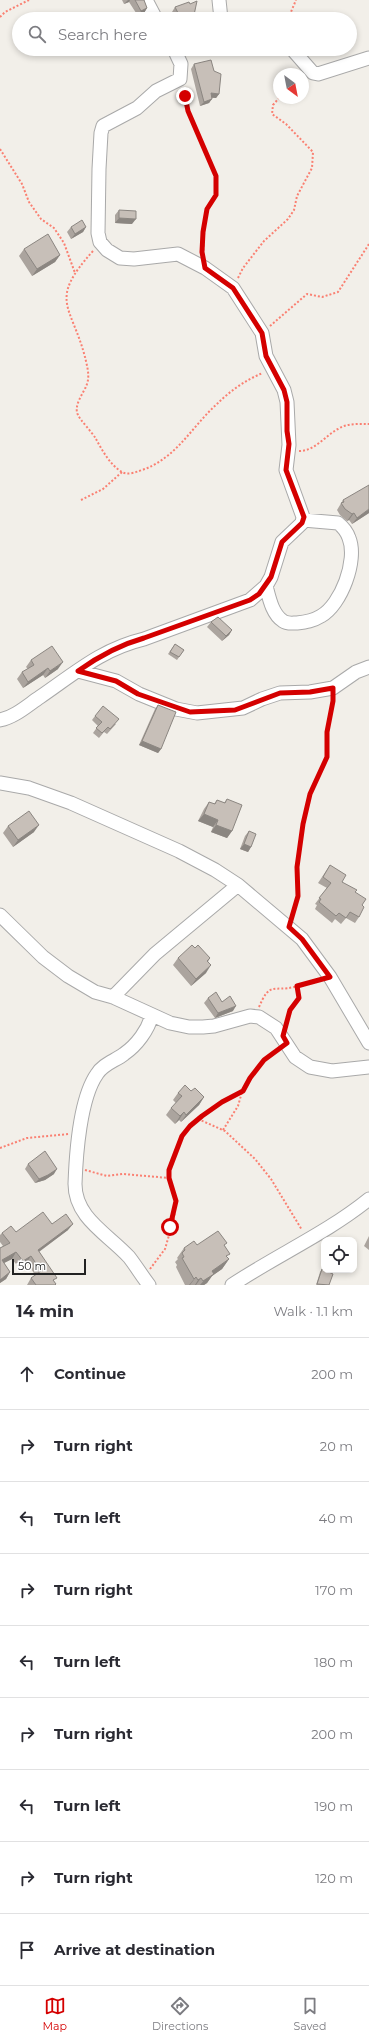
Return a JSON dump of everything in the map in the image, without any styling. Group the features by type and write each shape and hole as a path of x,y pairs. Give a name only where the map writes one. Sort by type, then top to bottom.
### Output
{"street":[{"path":"146,0 152,12"},
{"path":"219,0 220,12"},
{"path":"177,56 181,64 180,79 156,91 137,108 103,126 101,132 99,169 98,233 100,242 107,250 120,258 134,259 178,254 205,268 233,288 262,333 266,356 284,390 287,402 287,431 289,444 286,470 301,510 303,520"},
{"path":"298,56 313,73 318,74 369,58"},
{"path":"0,720 14,714 104,653 127,643 250,600 266,586 271,577 282,542 303,520"},
{"path":"266,586 277,615 284,622 292,624 308,622 322,616 339,598 349,572 352,555 349,538 338,523 303,520"},
{"path":"78,671 116,681 138,694 190,712 235,710 280,693 310,692 333,688 356,672 369,667"},
{"path":"0,783 29,788 71,803 179,850 215,870 238,886 302,939 364,1027 369,1043"},
{"path":"113,997 155,954 238,886"},
{"path":"0,915 52,965 95,992 113,997 170,1023 189,1027 214,1026 254,1016 266,1020 285,1040 295,1057 310,1067 332,1071 369,1067"},
{"path":"146,1281 129,1258 81,1209 75,1195 76,1164 89,1087 97,1073 104,1066 125,1054 146,1030 152,1015"},
{"path":"232,1285 309,1240 354,1211 369,1199"}],"path":[{"path":"0,17 5,12 29,0"},
{"path":"291,12 296,0"},
{"path":"180,79 188,111 216,176 216,195 207,209 203,232 202,252 205,268"},
{"path":"233,288 243,268 264,241 288,219 294,210 299,190 312,168 313,152 286,124 272,114 274,104"},
{"path":"0,149 22,184 28,202 41,219 54,228 64,243 74,273"},
{"path":"100,242 74,273 66,295 66,305 83,350 88,374 87,383 78,402 78,416 87,426 109,460 122,472 127,474 136,472 150,468 162,462 180,447 219,401 248,381 273,370"},
{"path":"262,333 308,294 322,297 338,292 369,244"},
{"path":"289,444 294,450 304,451 321,442 338,428 351,424 369,424"},
{"path":"81,500 103,489 122,472"},
{"path":"289,927 298,896 297,867 303,824 310,794 327,757 327,732 333,701 333,688"},
{"path":"254,1016 268,992 275,988 297,986 330,977"},
{"path":"223,1130 238,1106 242,1092 264,1060 285,1040 290,1010 299,998 297,986"},
{"path":"146,1281 165,1249 174,1218 176,1201 169,1178 170,1165 177,1153 178,1145 190,1126 198,1119 222,1102 242,1092"},
{"path":"198,1119 223,1130 255,1159 271,1178 287,1207 309,1240"},
{"path":"0,1148 27,1138 80,1134"},
{"path":"76,1164 84,1169 107,1176 123,1174 169,1178"}],"building":[{"path":"135,0 144,0 147,8 141,11"},
{"path":"197,1 195,12 178,12 175,7 189,2 190,4"},
{"path":"211,60 214,71 221,74 219,94 211,93 212,99 204,102 194,64"},
{"path":"119,210 136,211 136,219 119,218"},
{"path":"82,220 86,227 75,234 71,227"},
{"path":"48,234 60,255 37,269 24,249"},
{"path":"369,485 369,509 357,518 354,513 352,514 345,509 341,503 344,502 343,500"},
{"path":"218,617 232,630 226,636 211,622"},
{"path":"175,644 184,650 179,657 170,652"},
{"path":"52,646 63,662 50,671 48,668 28,682 22,672 34,665 31,660"},
{"path":"158,705 176,712 161,749 142,741"},
{"path":"103,706 119,719 110,729 108,727 102,733 96,728 102,722 95,716"},
{"path":"227,799 242,805 232,831 216,825 218,820 204,814 209,802 215,804 217,800 225,803"},
{"path":"29,811 39,825 18,840 8,826"},
{"path":"249,831 256,834 251,847 244,844"},
{"path":"330,865 346,875 342,882 357,890 355,892 366,899 362,905 364,907 359,917 350,912 346,918 339,913 336,916 319,902 321,899 319,898 331,883 323,877"},
{"path":"192,945 195,948 198,945 210,958 207,961 211,965 196,979 178,958"},
{"path":"216,992 222,1002 230,996 236,1006 218,1013 208,998"},
{"path":"185,1085 191,1091 195,1088 204,1097 186,1115 184,1112 180,1116 171,1108 182,1096 178,1093"},
{"path":"45,1151 57,1169 39,1179 28,1164"},
{"path":"43,1212 52,1224 66,1214 73,1224 38,1250 57,1278 53,1280 56,1284 36,1285 31,1278 41,1271 31,1256 23,1261 16,1252 2,1260 10,1272 0,1280 0,1248 10,1243 2,1233 11,1226 16,1232"},
{"path":"218,1231 227,1243 224,1245 230,1254 226,1256 229,1259 212,1271 214,1274 203,1281 201,1278 198,1280 196,1277 194,1279 182,1258 184,1257 182,1253 185,1250 184,1248 194,1241 197,1245"},
{"path":"321,1272 333,1274 329,1285 317,1284"}],"route":[{"path":"170,1227 174,1218 176,1198 170,1184 169,1170 170,1165 176,1156 178,1145 182,1136 190,1126 202,1116 222,1102 242,1092 250,1078 264,1060 287,1043 283,1036 292,1005 299,1000 297,986 330,977 316,956 302,939 289,927 292,912 298,896 296,879 303,824 310,794 327,757 327,732 333,701 333,688 310,692 280,693 270,695 248,706 235,710 197,713 176,709 138,694 116,681 105,677 78,671 104,653 127,643 250,600 259,594 271,577 282,542 302,523 304,517 286,470 289,444 287,431 287,402 284,390 266,356 262,333 246,305 233,288 205,268 202,252 203,232 207,209 216,195 216,176 188,111 185,96"}]}
